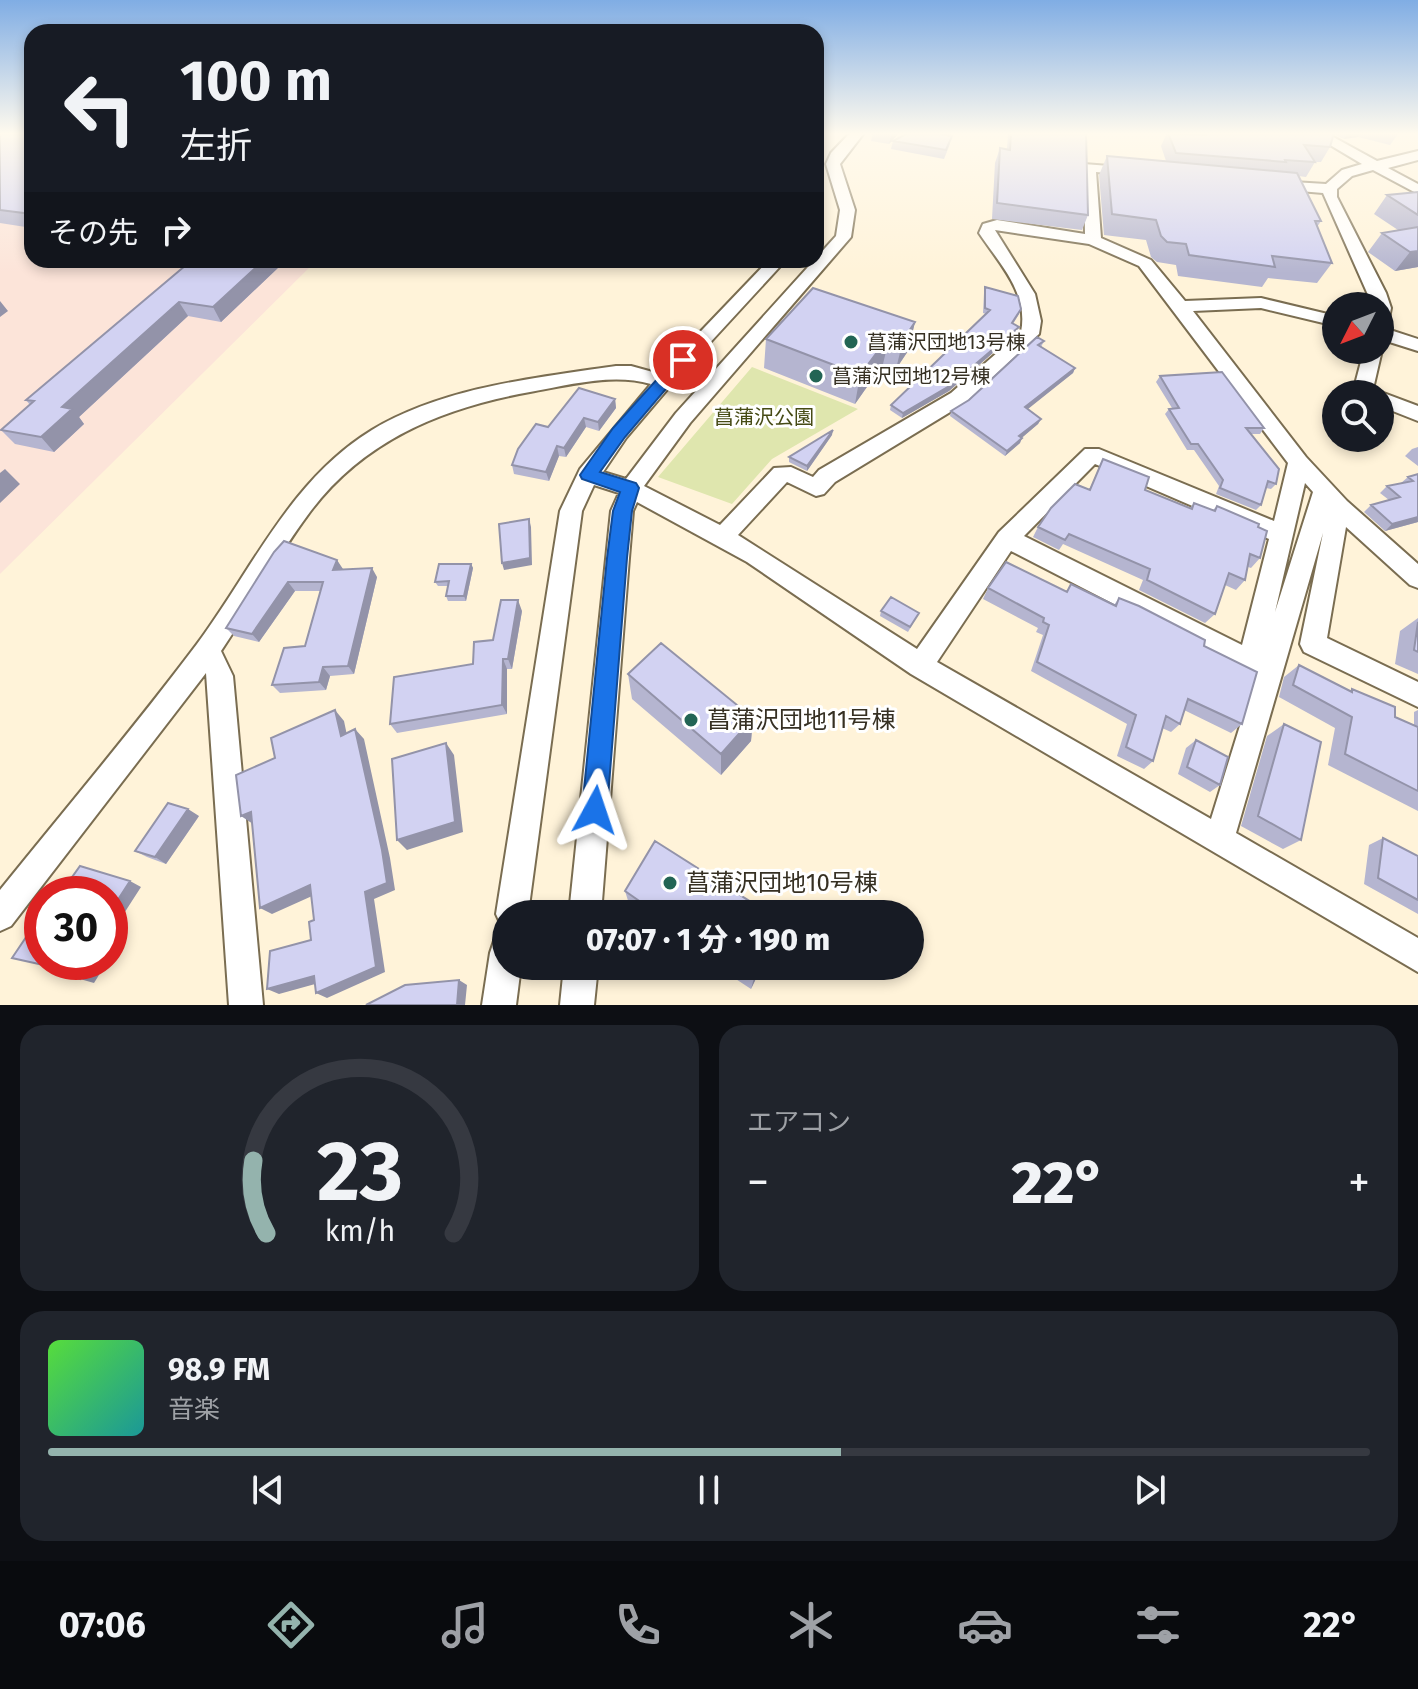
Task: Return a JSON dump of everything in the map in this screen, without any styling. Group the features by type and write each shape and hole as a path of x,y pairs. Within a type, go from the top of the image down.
{"street":[{"path":"824,258 843,237 849,218 838,180"},
{"path":"1090,180 1093,240"},
{"path":"1338,180 1330,189 1330,197 1378,292"},
{"path":"1400,180 1418,190"},
{"path":"1262,183 1330,189"},
{"path":"723,537 782,474 791,475 816,488 827,476 958,398 1030,334 1034,321 1031,302 987,233 988,227 997,225 1093,240 1145,263 1299,462 1332,499 1418,578"},
{"path":"514,900 571,511 579,489 664,381 770,268"},
{"path":"586,900 617,558 622,511 630,488 683,418 816,268"},
{"path":"1180,306 1261,303 1322,318"},
{"path":"1394,336 1418,345"},
{"path":"0,915 208,649 296,510 325,478 379,435 442,407 599,375 631,372 664,381"},
{"path":"1394,404 1418,414"},
{"path":"920,666 1007,538 1092,454 1281,534"},
{"path":"1007,538 1251,662 1299,462"},
{"path":"588,475 630,488 723,537 789,576 920,666 1418,956"},
{"path":"1332,499 1313,644 1418,695"},
{"path":"1219,840 1332,499"},
{"path":"208,649 220,676 246,1005"},
{"path":"499,1005 502,980"},
{"path":"577,1005 580,980"}],"shaded area":[{"path":"0,180 24,180 24,268 309,268 0,574"}],"green space":[{"name":"菖蒲沢公園","path":"752,367 858,409 772,459 732,504 658,477"}],"building":[{"path":"0,180 24,180 24,213 0,210"},
{"path":"998,180 1087,180 1088,215 997,203"},
{"path":"1109,180 1300,180 1321,221 1315,221 1332,263 1272,256 1275,267 1189,255 1186,244 1167,242 1161,236 1156,220 1112,214"},
{"path":"1418,192 1418,215 1387,195"},
{"path":"1418,227 1418,251 1410,252 1382,233"},
{"path":"183,268 255,268 213,307 179,302 62,407 72,409 41,437 1,430 34,401 26,400"},
{"path":"985,287 1018,296 1021,309 1012,323 1019,327 951,385 903,413 891,405 990,310 985,308"},
{"path":"813,288 915,322 903,340 890,335 860,375 766,339"},
{"path":"1037,337 1044,341 1038,345 1075,368 1025,407 1041,419 1019,436 1022,438 1007,451 951,411 969,400"},
{"path":"1222,372 1264,428 1246,428 1279,469 1276,484 1268,481 1261,505 1220,488 1223,480 1198,444 1191,444 1169,409 1179,408 1160,376"},
{"path":"579,388 615,399 598,422 584,418 564,448 557,446 546,472 512,465 518,449 536,424 548,427"},
{"path":"833,430 807,466 789,457"},
{"path":"1103,459 1149,477 1145,490 1192,509 1194,503 1215,511 1217,506 1259,524 1258,527 1267,531 1260,558 1250,554 1245,580 1229,573 1215,614 1147,580 1150,569 1069,534 1065,540 1038,527 1051,508 1075,484 1090,490"},
{"path":"1418,474 1418,517 1392,524 1371,505 1400,497 1387,486 1413,481 1408,477"},
{"path":"529,519 530,558 502,563 499,524"},
{"path":"284,541 337,560 333,570 372,568 348,666 323,667 319,682 272,685 284,648 305,646 323,582 288,582 252,634 226,628"},
{"path":"1006,562 1067,592 1071,584 1116,606 1119,598 1139,606 1205,640 1204,646 1257,672 1242,724 1188,699 1180,724 1166,716 1153,761 1126,747 1136,715 1037,662 1049,625 1043,622 1044,618 988,588"},
{"path":"439,564 471,564 464,596 446,596 449,581 435,582"},
{"path":"891,597 919,613 910,627 881,611"},
{"path":"501,600 518,600 508,659 503,659 502,705 390,724 394,677 473,664 474,642 493,640"},
{"path":"1418,622 1418,652 1414,650"},
{"path":"661,643 753,718 721,754 628,674"},
{"path":"1299,665 1352,692 1352,689 1395,707 1395,717 1418,727 1418,791 1345,754 1352,717 1293,685"},
{"path":"335,710 341,736 355,729 382,850 387,883 365,892 376,967 316,993 314,976 267,989 270,951 311,940 309,922 314,920 310,885 260,908 251,812 241,816 236,775 275,758 271,738"},
{"path":"1284,724 1321,742 1301,840 1258,816"},
{"path":"1196,740 1228,757 1220,785 1187,767"},
{"path":"446,743 455,822 397,840 392,759"},
{"path":"168,803 188,809 155,857 135,851"},
{"path":"1383,838 1418,856 1418,900 1378,878"},
{"path":"655,841 748,900 638,900 625,891"},
{"path":"80,866 113,876 73,876"},
{"path":"24,940 24,961 12,958"},
{"path":"459,980 457,1005 366,1005 405,985"}],"place":[{"name":"菖蒲沢団地13号棟","path":"851,342"},
{"name":"菖蒲沢団地12号棟","path":"816,376"},
{"name":"菖蒲沢団地11号棟","path":"691,720"},
{"name":"菖蒲沢団地10号棟","path":"670,883"}],"route":[{"path":"595,810 622,511 630,488 588,475 619,433 683,360"}]}
